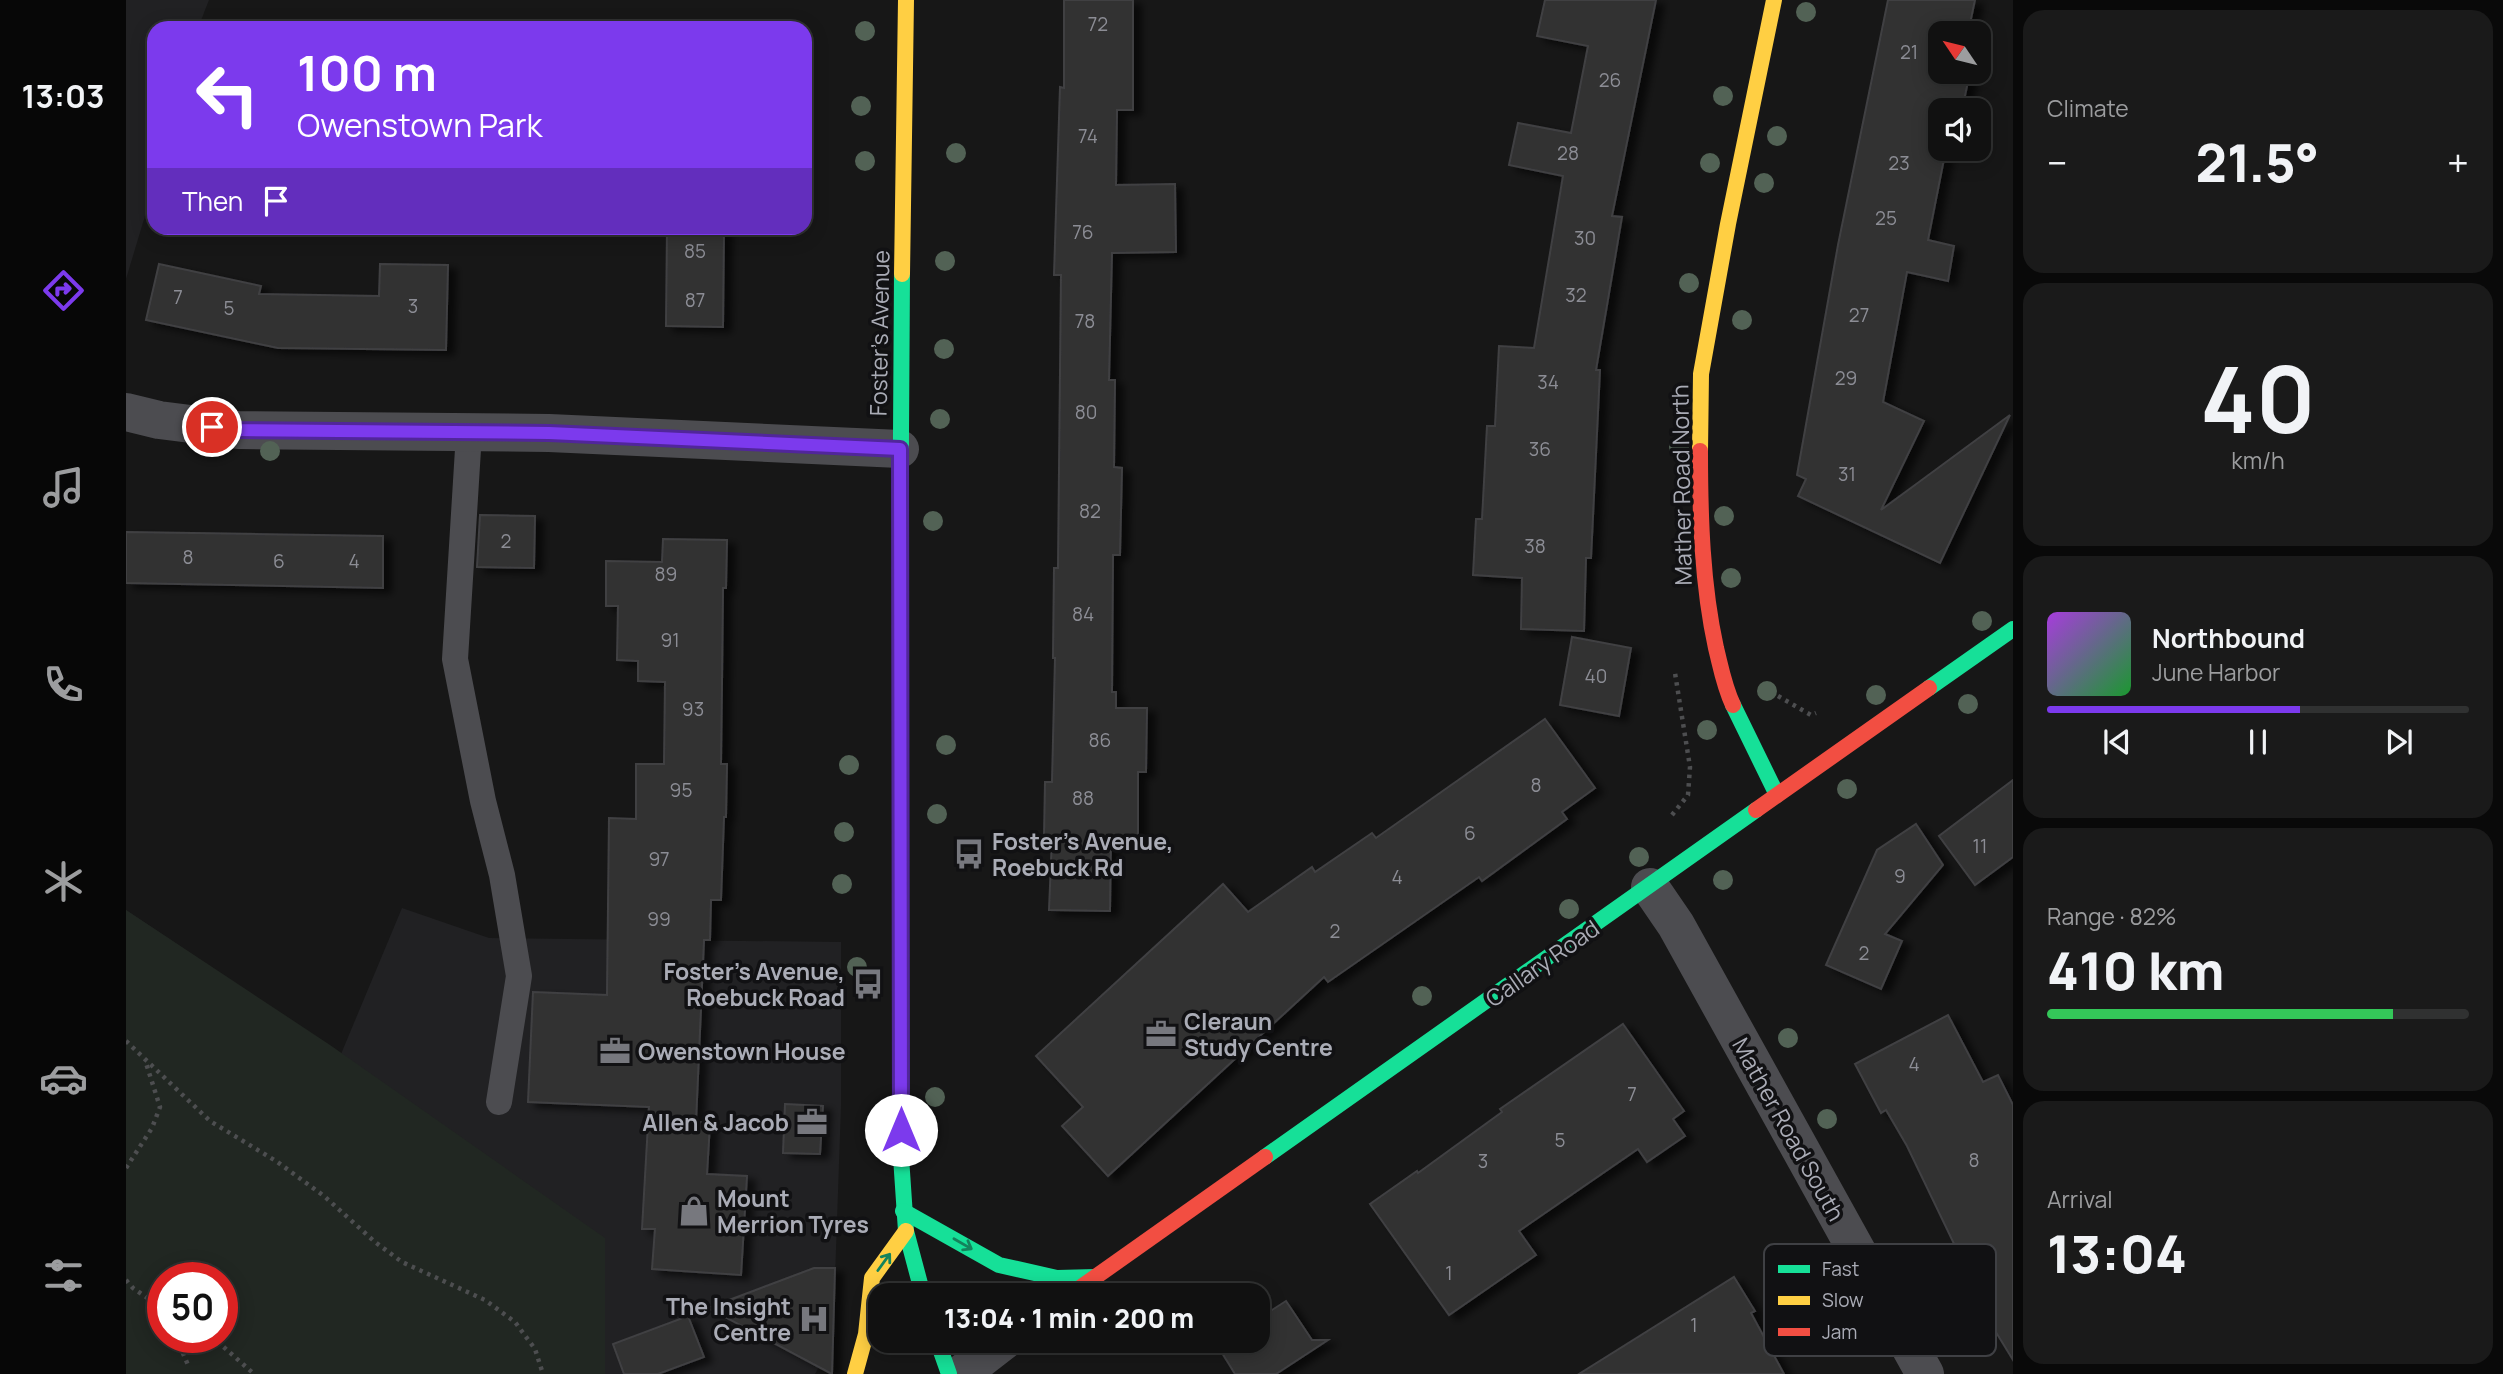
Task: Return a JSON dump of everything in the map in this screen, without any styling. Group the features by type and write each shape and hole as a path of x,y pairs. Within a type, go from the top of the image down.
{"street":[{"name":"Foster's Avenue","path":"906,0 900,449 901,1157 903,1211 920,1283"},
{"name":"Mather Road North","path":"1774,0 1728,225 1702,370 1700,476 1706,599 1725,688 1777,794"},
{"path":"126,412 159,420 238,430 549,433 900,449"},
{"name":"Callary Road","path":"1087,1283 2013,629"},
{"name":"Mather Road South","path":"1650,887 1683,937 1853,1244"},
{"path":"903,1211 999,1265 1057,1279 1096,1277"},
{"path":"855,1374 866,1334 872,1278 906,1231"},
{"path":"942,1353 949,1374"},
{"path":"961,1374 988,1353"},
{"name":"Mather Road South","path":"1915,1356 1925,1374"}],"lane":[{"path":"469,433 455,659 502,875 519,976 499,1102"}],"path":[{"path":"1666,822 1688,795 1690,767 1673,662"},
{"path":"1773,687 1779,697 1811,715 1822,711"},
{"path":"126,1041 210,1121 276,1161 324,1196 375,1242 402,1262 485,1300 515,1322 535,1349 543,1374"},
{"path":"126,1168 152,1128 160,1107 144,1059"},
{"path":"126,1280 147,1298"},
{"path":"183,1353 188,1365"},
{"path":"228,1353 254,1374"}],"shaded area":[{"path":"126,0 209,0 201,21 147,21 147,209 126,279"},
{"path":"402,908 489,938 841,942 841,1106 832,1365 819,1367 815,1374 126,1374 126,910 341,1054"},
{"path":"126,910 330,1045 605,1238 605,1374 126,1374"}],"building":[{"path":"1064,0 1133,0 1133,110 1117,110 1116,185 1175,184 1176,252 1112,253 1109,380 1115,380 1114,467 1122,468 1120,555 1113,555 1112,692 1116,692 1116,708 1147,708 1146,772 1138,772 1138,839 1111,838 1110,911 1049,910 1052,838 1044,838 1045,782 1052,782 1054,568 1058,568 1061,275 1054,275 1060,87 1064,88"},
{"path":"1545,0 1656,0 1612,216 1622,217 1596,370 1600,370 1591,558 1586,558 1584,631 1521,629 1522,578 1473,575 1476,519 1482,519 1487,426 1495,426 1499,346 1534,348 1563,176 1509,165 1518,123 1571,133 1588,46 1537,36"},
{"path":"1888,0 1975,0 1971,21 1928,21 1928,84 1967,84 1965,98 1928,98 1928,161 1944,161 1928,240 1954,246 1948,281 1907,272 1883,402 1924,421 1881,510 2010,415 1940,563 1798,496 1806,479 1797,475 1838,245"},
{"path":"667,235 724,235 723,327 666,326"},
{"path":"159,264 261,286 259,294 379,296 380,264 448,265 446,350 278,348 146,320"},
{"path":"480,515 535,516 534,568 477,567"},
{"path":"126,532 383,536 383,588 126,583"},
{"path":"663,539 727,540 726,588 723,588 721,764 727,764 726,817 721,900 711,900 710,940 704,940 696,1122 710,1123 707,1174 747,1176 741,1275 652,1269 655,1229 642,1229 649,1107 528,1102 533,992 607,995 609,818 636,819 636,764 664,764 665,682 638,681 638,661 617,660 618,606 606,606 606,561 662,562"},
{"path":"1572,637 1631,648 1619,716 1560,705"},
{"path":"1545,719 1595,788 1562,812 1567,819 1482,881 1479,877 1328,982 1324,977 1108,1176 1062,1126 1083,1107 1036,1056 1223,884 1248,912 1312,867 1315,872 1372,833 1376,838"},
{"path":"2013,780 2013,857 1975,885 1939,836"},
{"path":"1916,824 1943,865 1885,934 1902,941 1881,989 1826,965 1877,850"},
{"path":"1948,1015 1983,1082 1998,1075 2013,1105 2013,1360 1996,1332 1996,1244 1954,1244 1907,1146 1886,1110 1881,1113 1855,1064"},
{"path":"1623,1024 1684,1111 1673,1119 1685,1136 1647,1162 1638,1149 1519,1231 1536,1255 1449,1315 1370,1204 1417,1171 1418,1173 1502,1112 1500,1109"},
{"name":"Allen & Jacob","path":"785,1104 823,1106 820,1154 783,1153"},
{"path":"814,1268 835,1268 832,1374 708,1308"},
{"path":"1734,1277 1755,1311 1751,1313 1764,1337 1764,1356 1774,1356 1784,1374 1579,1374"},
{"path":"1286,1301 1312,1340 1328,1340 1276,1374 1235,1374 1222,1353 1270,1353 1270,1311"},
{"path":"688,1316 704,1357 658,1374 624,1374 613,1344"}],"traffic: fast":[{"path":"900,595 902,274"},
{"path":"1929,688 2013,629"},
{"path":"1733,705 1777,795"},
{"path":"1265,1157 1756,810"},
{"path":"901,866 901,1157 906,1231 920,1283"},
{"path":"903,1211 999,1265 1057,1278 1096,1277"},
{"path":"942,1353 949,1374"}],"traffic: slow":[{"path":"902,274 906,0"},
{"path":"1700,451 1701,374 1728,224 1774,0"},
{"path":"900,595 901,866"},
{"path":"855,1374 866,1334 872,1278 906,1231"}],"traffic: jam":[{"path":"1700,451 1701,525 1711,624 1721,670 1733,705"},
{"path":"1756,810 1929,688"},
{"path":"1087,1283 1265,1157"}],"place":[{"name":"Foster's Avenue, Roebuck Rd","path":"969,854"},
{"name":"Foster's Avenue, Roebuck Road","path":"868,984"},
{"name":"Cleraun Study Centre","path":"1161,1034"},
{"name":"Owenstown House","path":"615,1051"},
{"name":"Allen & Jacob","path":"812,1122"},
{"name":"Mount Merrion Tyres","path":"694,1211"},
{"name":"The Insight Centre","path":"814,1319"}],"route":[{"path":"212,427 238,430 549,433 900,449 901,1130"}]}
